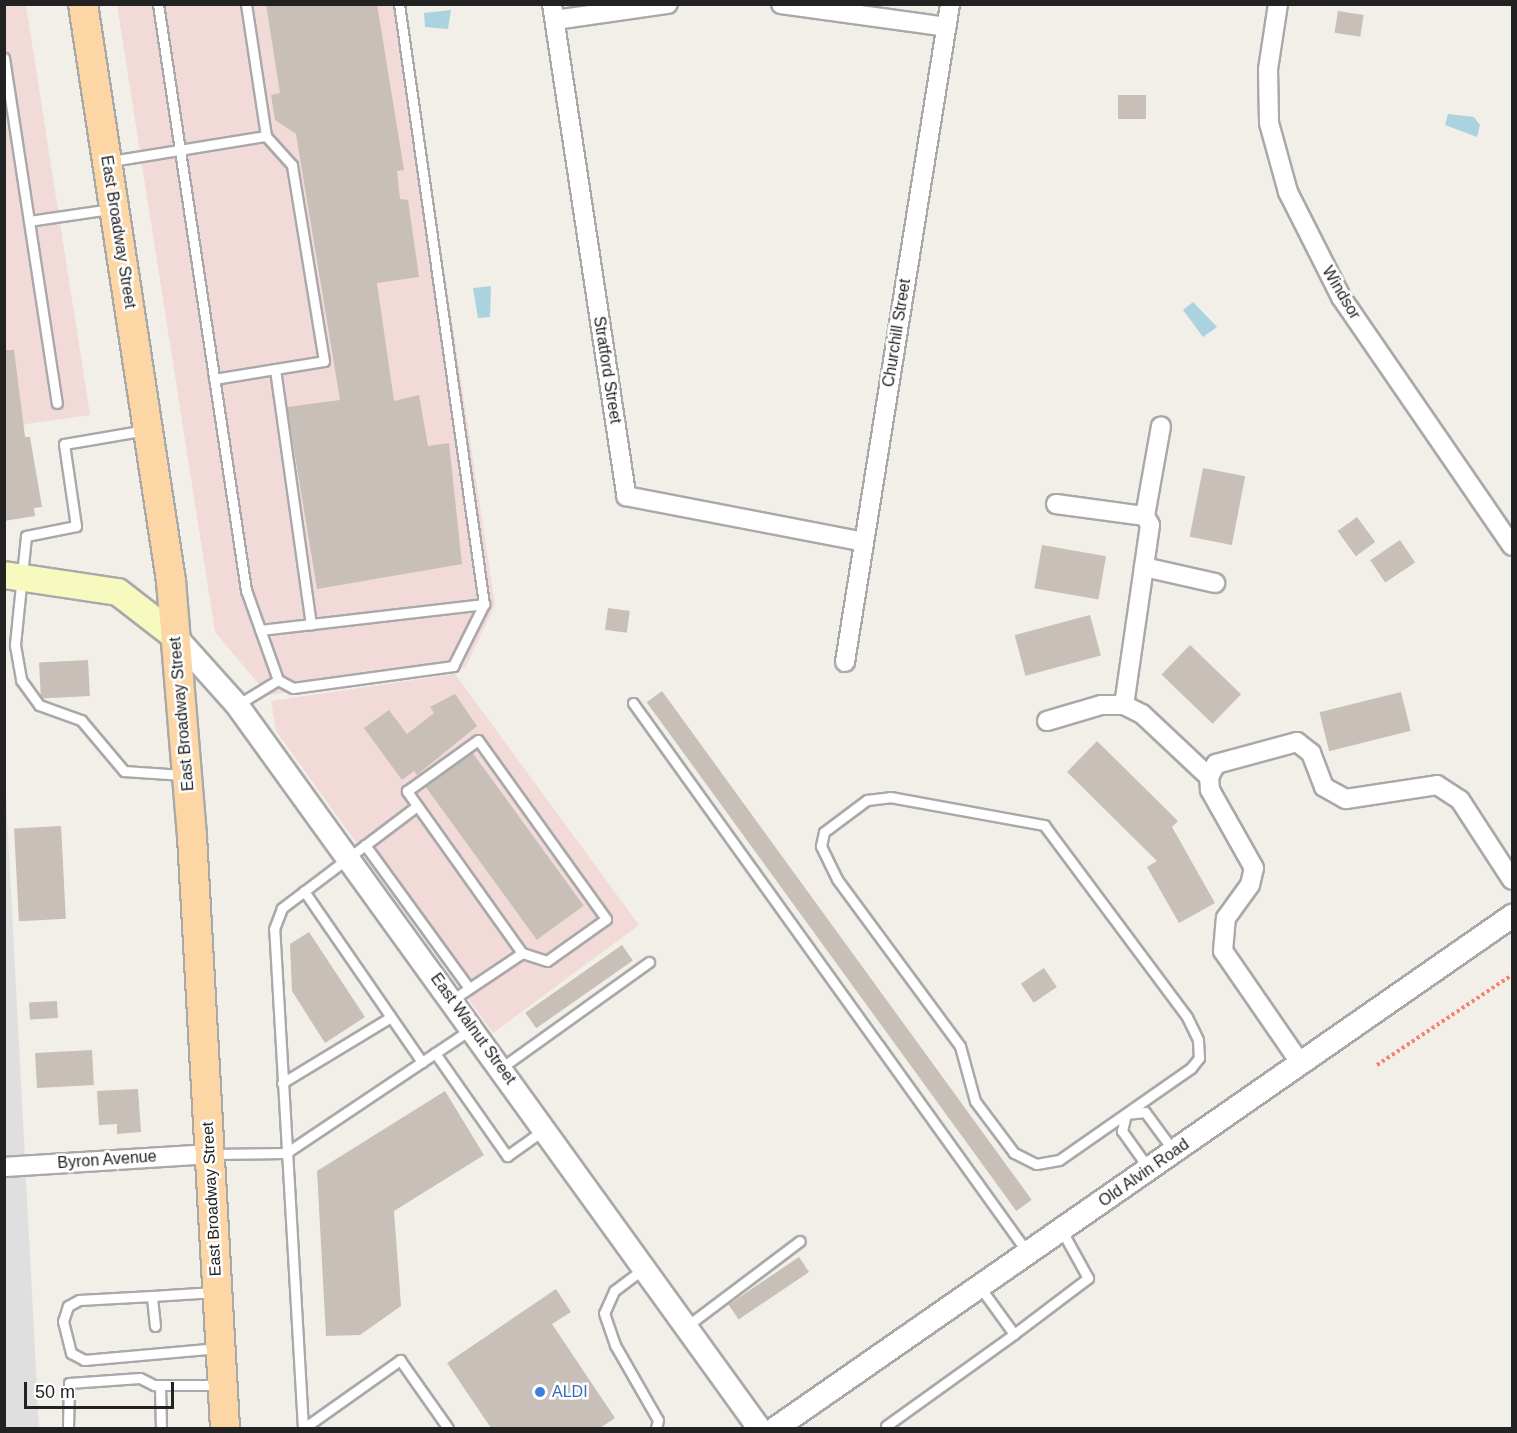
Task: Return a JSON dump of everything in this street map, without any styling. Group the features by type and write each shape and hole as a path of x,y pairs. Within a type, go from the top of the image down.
{"main road":[{"name":"East Broadway Street","path":"83,4 148,429 176,637 187,776 225,1428"},
{"path":"11,576 118,592 176,637"}],"street":[{"path":"554,12 668,4"},
{"path":"781,4 946,27"},
{"name":"Churchill Street","path":"845,662 950,4"},
{"name":"Windsor","path":"1278,4 1268,69 1269,123 1288,192 1341,297 1512,546"},
{"name":"Stratford Street","path":"554,12 627,496 864,542"},
{"path":"1124,705 1150,525 1145,516 1161,426"},
{"path":"1056,504 1145,516"},
{"path":"1144,567 1215,583"},
{"name":"East Walnut Street","path":"176,637 237,705 357,852 460,994 472,1028 546,1128 759,1428"},
{"path":"1047,722 1101,705 1124,705 1142,714 1209,777 1210,790 1254,868 1250,885 1226,918 1223,951 1301,1064"},
{"path":"1209,777 1227,758 1297,742 1311,753 1324,787 1346,799 1437,785 1460,800 1512,880"},
{"name":"Old Alvin Road","path":"776,1428 1512,916"},
{"name":"Byron Avenue","path":"4,1167 210,1154"}],"lane":[{"path":"158,4 246,590 278,680 293,688 453,666 484,604 399,4"},
{"path":"214,379 324,361 292,165 266,136 246,4"},
{"path":"4,58 57,404"},
{"path":"107,161 266,136"},
{"path":"29,221 114,208"},
{"path":"275,369 311,624"},
{"path":"148,429 64,444 76,526 26,536 11,576 15,645 21,680 30,698 81,720 124,771 187,776"},
{"path":"260,630 484,604"},
{"path":"237,705 278,680"},
{"path":"633,703 1028,1254"},
{"path":"478,740 606,919 547,961 522,953 407,791 478,740"},
{"path":"1149,1170 1122,1131 1126,1114 1191,1068 1199,1058 1198,1040 1044,825 890,797 867,800 824,832 821,846 837,879 960,1046 975,1101 1014,1154 1036,1164 1059,1160 1126,1114 1145,1112 1175,1152"},
{"path":"303,1428 274,929 282,908 417,806"},
{"path":"304,891 422,1062"},
{"path":"460,994 522,953"},
{"path":"501,1068 649,962"},
{"path":"282,1083 391,1017"},
{"path":"210,1154 286,1153 472,1028"},
{"path":"435,1053 507,1156 546,1128"},
{"path":"886,1426 1088,1278 1061,1231"},
{"path":"687,1326 800,1241"},
{"path":"645,1268 614,1291 604,1313 615,1345 658,1420 656,1428"},
{"path":"981,1287 1014,1334"},
{"path":"218,1292 79,1300 68,1306 63,1321 71,1353 84,1360 221,1348"},
{"path":"152,1296 155,1326"},
{"path":"303,1428 400,1360 448,1428"},
{"path":"68,1428 69,1383 140,1378 159,1385 223,1385"},
{"path":"159,1385 161,1428"}],"path":[{"path":"1377,1065 1512,975"}],"shaded area":[{"path":"4,5 26,5 90,415 5,427"},
{"path":"117,5 404,5 495,605 465,668 268,695 215,632"},
{"path":"455,674 639,925 493,1033 276,731 271,701"},
{"path":"5,777 39,1428 5,1428"}],"water":[{"path":"451,10 448,29 425,27 424,13"},
{"path":"1448,114 1474,117 1480,125 1477,137 1445,125"},
{"path":"491,286 490,317 478,318 473,288"},
{"path":"1193,302 1217,327 1203,337 1183,310"}],"building":[{"path":"266,4 377,4 404,170 397,171 400,199 408,200 419,277 377,283 394,401 419,395 428,446 449,443 462,564 317,589 287,407 340,400 296,134 275,120 271,95 280,93"},
{"path":"1338,11 1364,15 1360,37 1335,33"},
{"path":"1118,95 1146,95 1146,119 1118,119"},
{"path":"4,350 14,350 25,437 30,437 42,507 34,508 35,516 4,521"},
{"path":"1203,468 1245,476 1232,545 1190,537"},
{"path":"1357,517 1375,542 1356,556 1338,531"},
{"path":"1400,540 1415,562 1385,583 1370,560"},
{"path":"1042,545 1106,556 1098,600 1034,588"},
{"path":"608,608 630,611 627,633 605,630"},
{"path":"1090,615 1101,656 1026,676 1015,635"},
{"path":"1190,645 1241,694 1213,724 1162,674"},
{"path":"88,660 90,696 41,699 39,663"},
{"path":"662,691 1032,1200 1016,1211 647,702"},
{"path":"1401,692 1411,731 1329,751 1319,712"},
{"path":"455,694 477,726 417,775 414,771 402,780 364,728 389,710 407,734 434,713 430,707"},
{"path":"1097,741 1178,821 1172,827 1215,903 1179,923 1147,867 1157,861 1067,772"},
{"path":"472,752 584,906 537,940 425,786"},
{"path":"61,826 66,919 19,921 14,828"},
{"path":"309,932 365,1017 325,1043 292,991 290,944"},
{"path":"622,945 633,961 536,1028 525,1013"},
{"path":"1044,968 1057,987 1034,1003 1021,984"},
{"path":"57,1001 58,1018 30,1019 29,1002"},
{"path":"92,1050 94,1085 37,1088 35,1053"},
{"path":"138,1089 141,1132 117,1134 117,1124 99,1125 97,1091"},
{"path":"445,1091 484,1155 394,1211 401,1306 360,1335 326,1336 317,1171"},
{"path":"799,1257 809,1272 739,1319 729,1305"},
{"path":"556,1289 571,1312 552,1324 615,1418 600,1428 491,1428 447,1363"}],"place":[{"name":"ALDI","path":"540,1392"}]}
